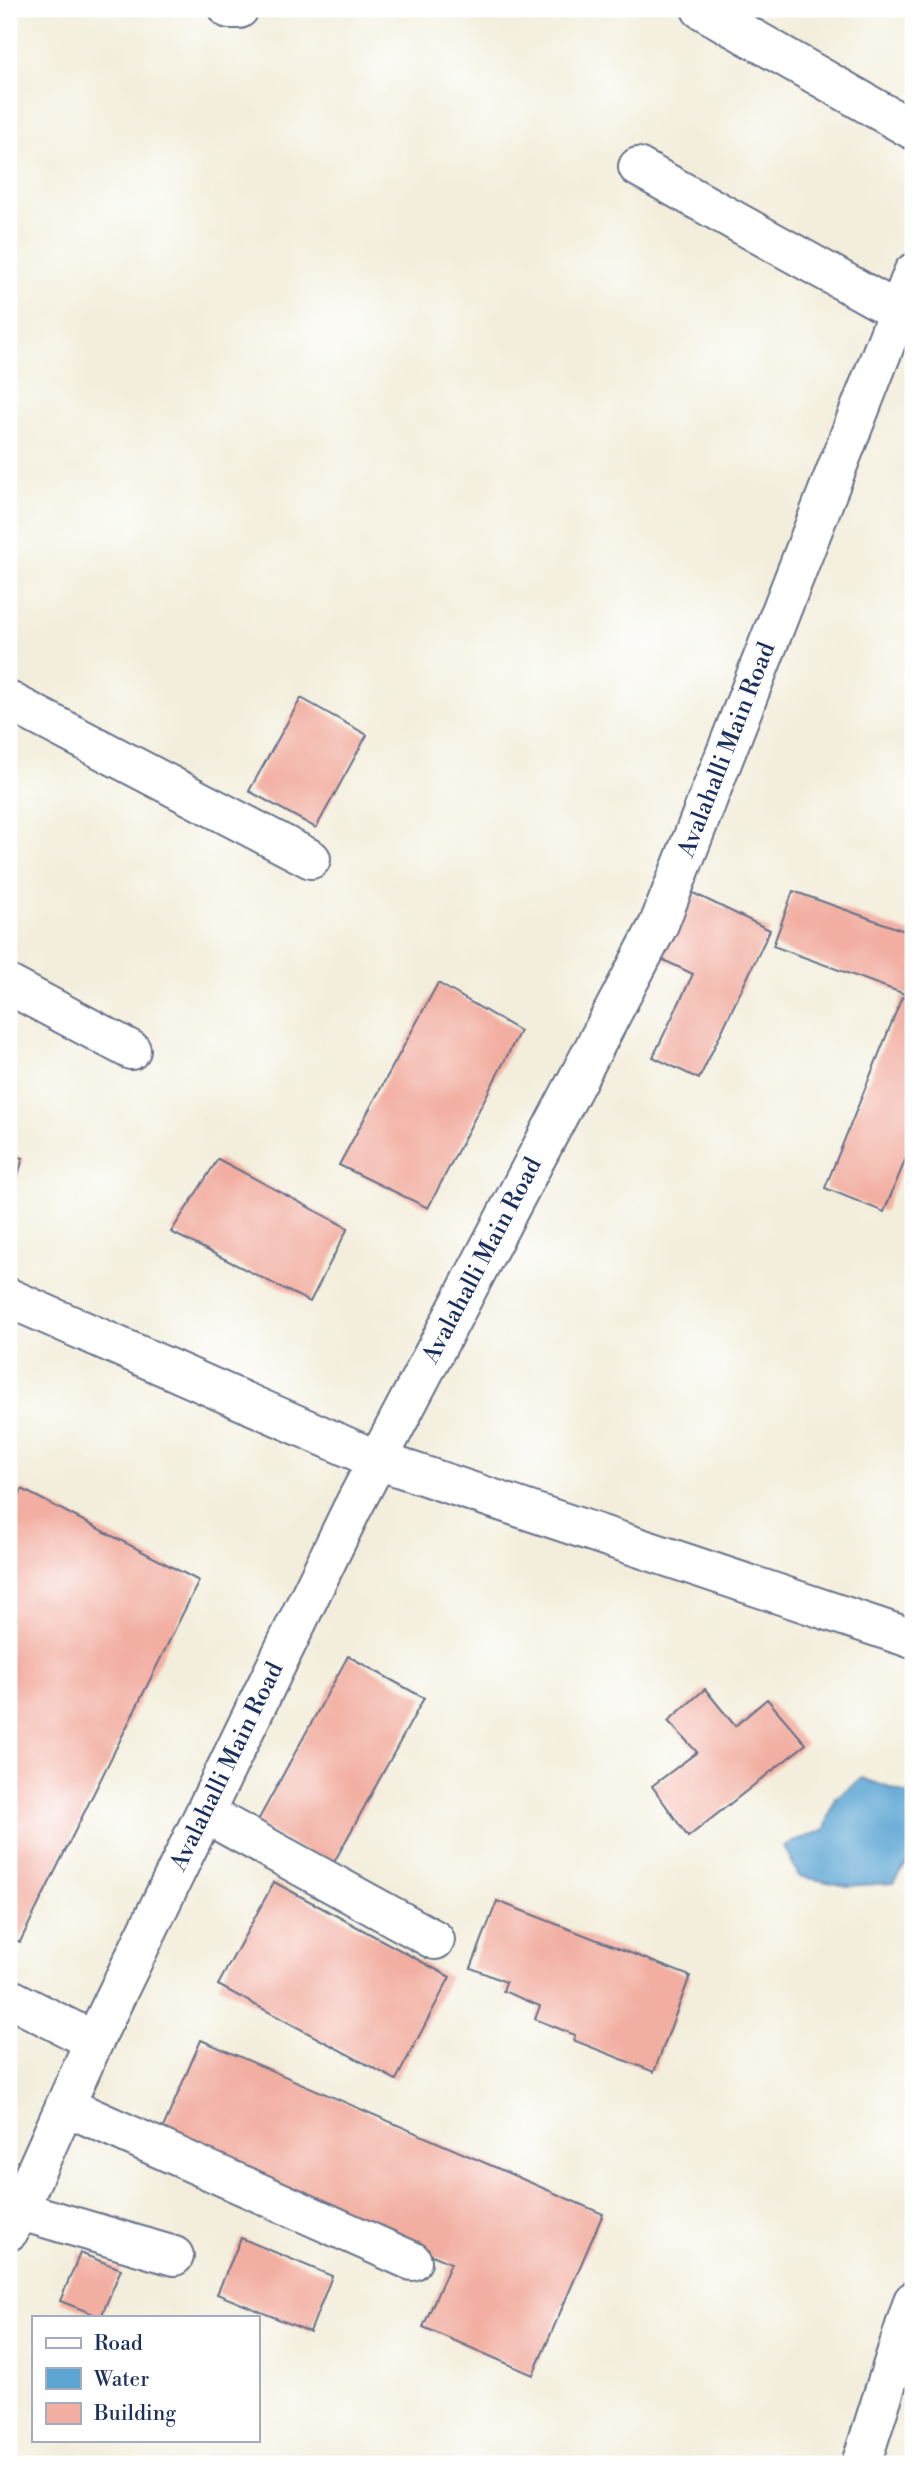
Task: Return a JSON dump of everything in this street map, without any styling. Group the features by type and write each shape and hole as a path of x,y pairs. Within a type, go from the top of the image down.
{"main road":[{"path":"229,9 239,9"},
{"path":"701,9 913,130"},
{"path":"638,167 897,311"},
{"name":"Avalahalli Main Road","path":"13,2221 94,2041 377,1460 659,924 913,273"},
{"path":"9,701 311,859"},
{"path":"9,985 131,1051"},
{"path":"9,1298 377,1460 913,1639"},
{"path":"206,1814 435,1940"},
{"path":"9,1998 94,2041"},
{"path":"65,2106 412,2261"},
{"path":"13,2221 174,2256"},
{"path":"861,2464 913,2301"}],"water":[{"path":"862,1778 910,1795 913,1799 913,1854 893,1883 846,1886 799,1876 784,1846 825,1829 835,1798"}],"building":[{"path":"301,698 367,735 316,828 249,791"},
{"path":"687,890 770,930 699,1079 653,1057 693,974 655,956"},
{"path":"793,891 913,934 913,997 773,946"},
{"path":"438,983 520,1031 428,1208 339,1165"},
{"path":"902,997 913,1001 913,1141 884,1212 825,1188"},
{"path":"9,1154 23,1158 9,1205"},
{"path":"218,1159 348,1228 310,1302 171,1232"},
{"path":"22,1489 199,1581 20,1942 9,1937 9,1517"},
{"path":"348,1656 424,1698 332,1866 256,1824"},
{"path":"705,1689 735,1726 767,1699 806,1744 688,1837 652,1786 697,1752 668,1721"},
{"path":"274,1882 450,1977 396,2080 218,1985"},
{"path":"497,1901 690,1976 654,2072 573,2040 575,2035 535,2019 540,2006 503,1991 506,1982 471,1968"},
{"path":"201,2040 603,2214 533,2375 423,2327 451,2263 159,2137"},
{"path":"241,2238 332,2276 310,2332 217,2294"},
{"path":"80,2253 121,2269 101,2316 60,2301"}]}
